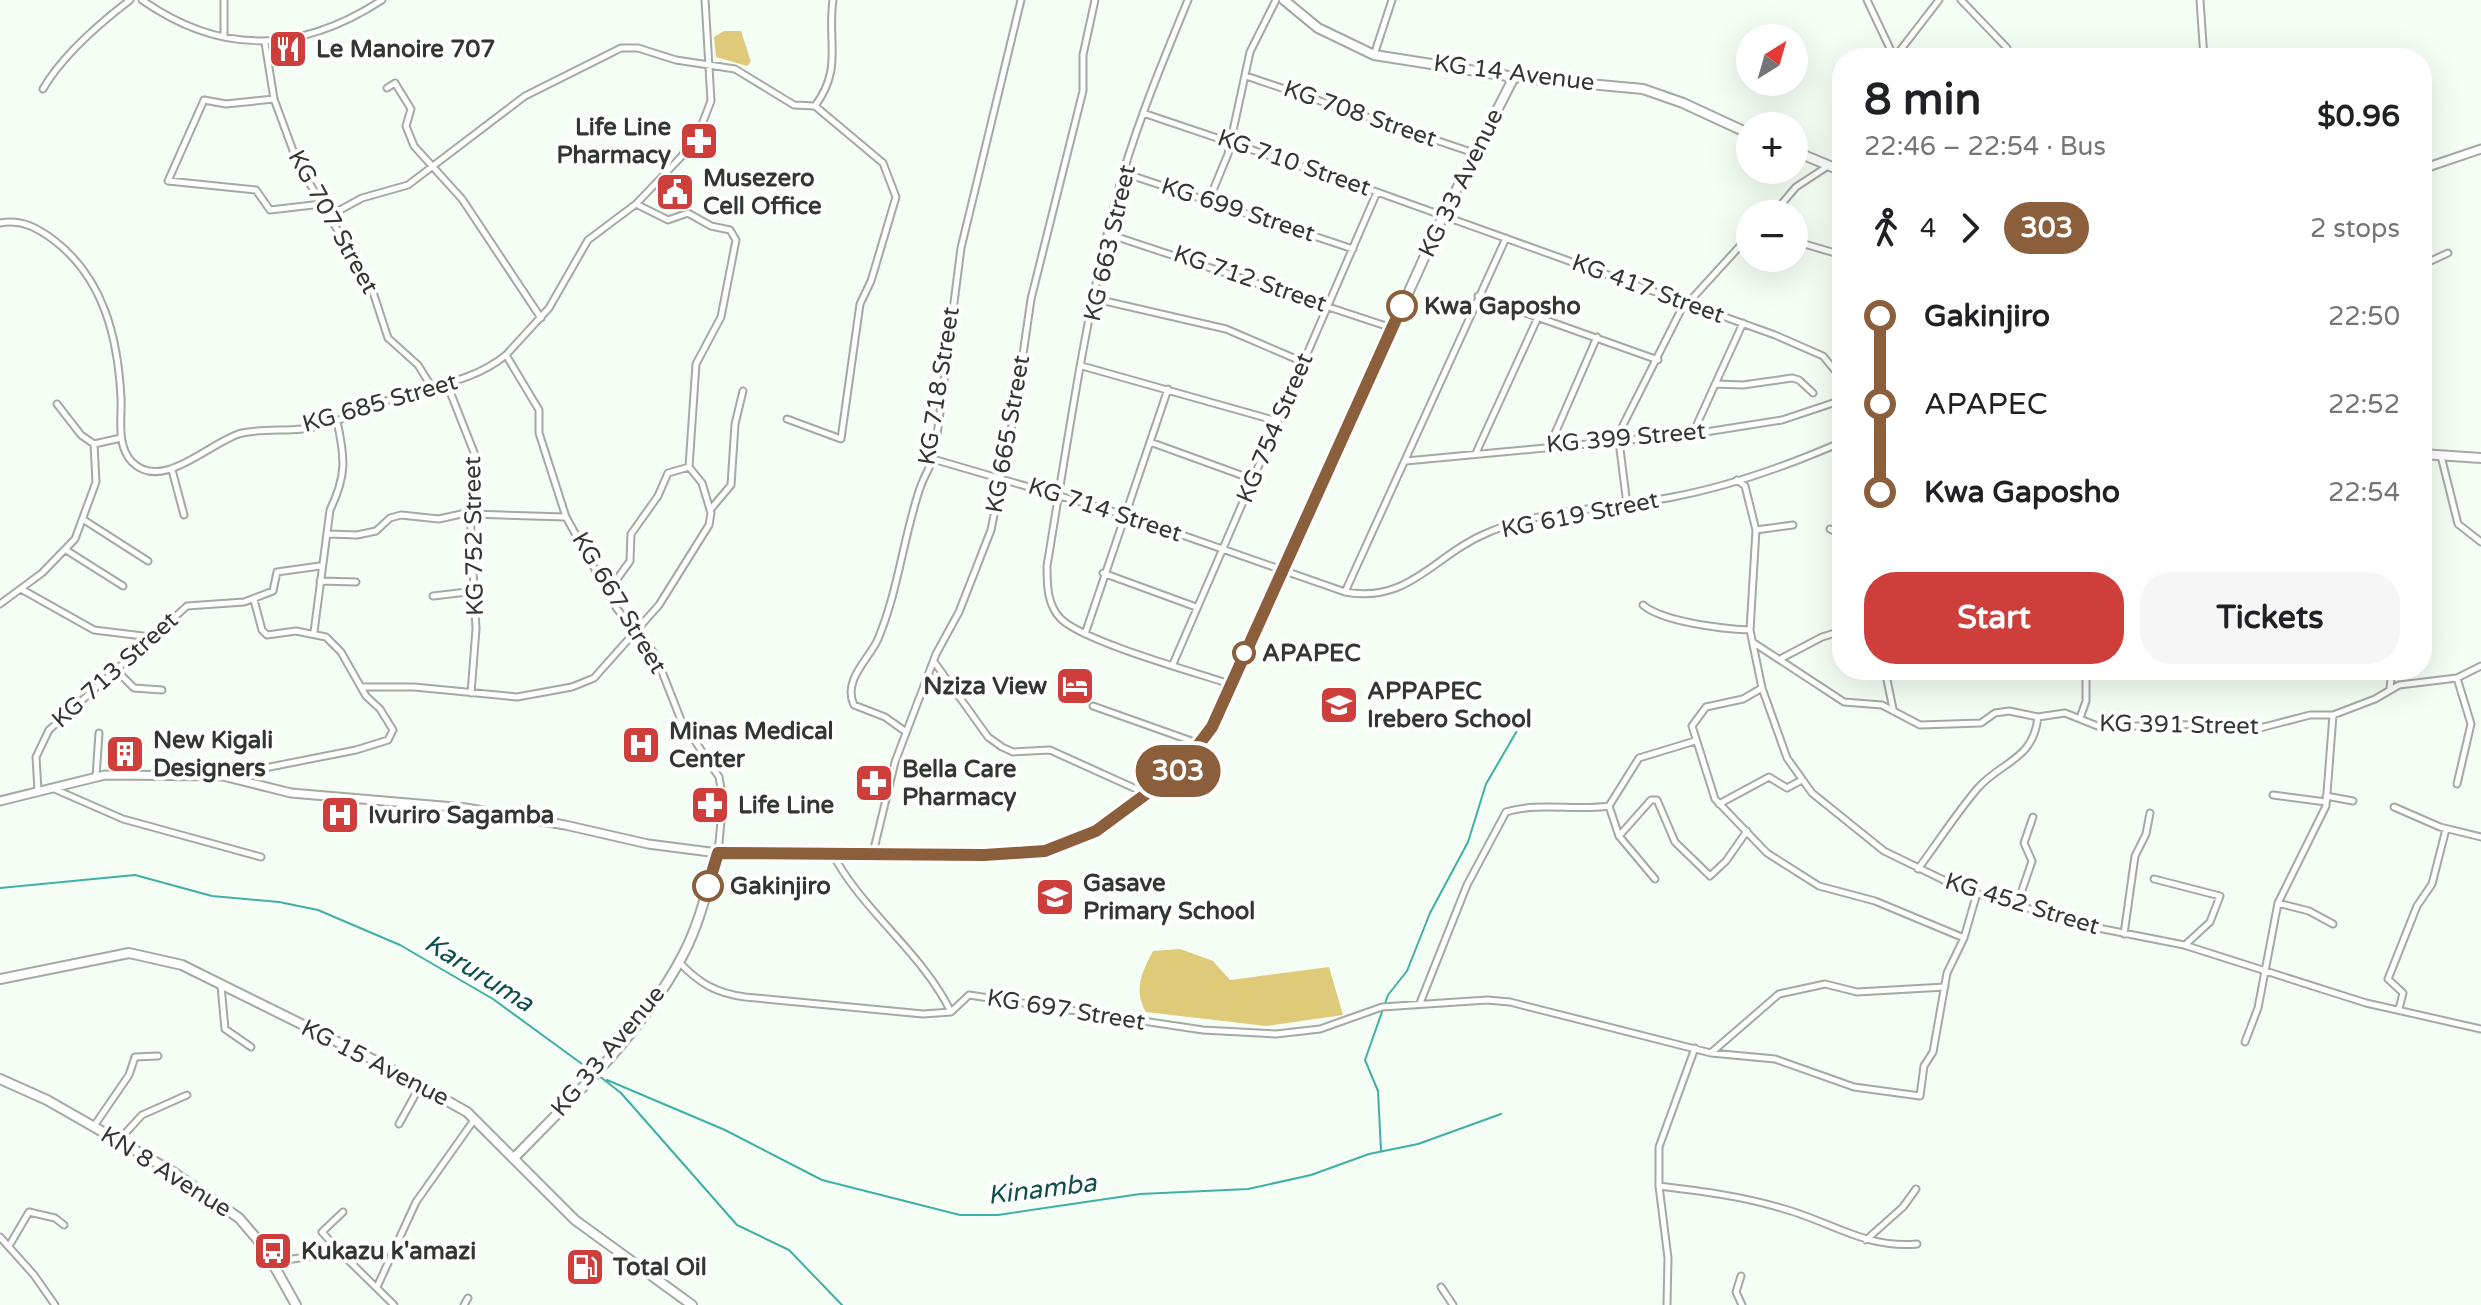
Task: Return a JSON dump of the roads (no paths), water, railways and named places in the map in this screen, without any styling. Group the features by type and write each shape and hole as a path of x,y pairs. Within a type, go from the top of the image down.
{"main road":[{"name":"KG 14 Avenue","path":"1284,0 1318,28 1374,55 1514,77 1643,89 1736,128"},
{"name":"KG 33 Avenue","path":"514,1158 618,1047 679,961 695,928 718,853 1045,851 1096,831 1180,769 1201,745 1443,216 1514,77"},
{"path":"1808,157 1832,167"},
{"path":"2432,455 2481,458"},
{"name":"KG 15 Avenue","path":"0,979 129,953 156,956 221,985 420,1085 475,1119 575,1220 692,1305"},
{"name":"KN 8 Avenue","path":"0,1079 94,1126 239,1218 254,1234 296,1305"}],"street":[{"path":"43,89 57,68 107,16 130,0"},
{"path":"142,0 167,17 224,37 265,43 323,30 382,0"},
{"path":"224,0 224,37"},
{"path":"506,355 541,318 588,240 636,204 681,157 699,132 711,101 705,0"},
{"path":"815,106 828,88 834,66 829,29 833,0"},
{"name":"KG 718 Street","path":"906,732 885,717 854,705 851,699 858,668 875,646 890,613 918,493 931,463 926,457 936,443 961,248 1021,0"},
{"name":"KG 665 Street","path":"873,853 886,791 906,732 991,530 1018,397 1031,299 1083,91 1083,55 1095,0"},
{"name":"KG 663 Street","path":"1085,634 1062,619 1047,589 1059,494 1108,234 1143,113 1188,0"},
{"path":"1209,200 1231,141 1257,33 1276,0"},
{"path":"1374,55 1392,0"},
{"path":"1867,0 1890,48"},
{"path":"1903,48 1939,0"},
{"path":"1961,0 2007,48"},
{"path":"2200,0 2203,48"},
{"name":"KG 707 Street","path":"265,43 274,99 298,164 371,286 388,338 418,365 431,386"},
{"path":"329,216 362,198 408,185 525,96 606,53 638,48 676,60 735,69 794,105 815,106 883,163 896,197 874,271 860,304 842,438 834,440 787,419"},
{"name":"KG 708 Street","path":"1246,76 1474,153"},
{"path":"387,88 394,81 411,109 406,126 408,136 462,199 541,318"},
{"path":"274,99 226,104 203,101 168,176 170,182 256,190 270,210 322,204"},
{"name":"KG 710 Street","path":"1143,113 1443,216"},
{"path":"2432,166 2481,149"},
{"path":"1785,200 1796,187 1828,166"},
{"name":"KG 699 Street","path":"1124,173 1353,249"},
{"name":"KG 754 Street","path":"1173,664 1377,192"},
{"path":"361,687 528,696 586,682 601,673 636,633 702,539 709,525 710,510 700,478 689,467 696,364 721,317 736,240 730,230 711,226 688,213 668,220 636,204"},
{"name":"KG 417 Street","path":"1443,216 1810,348 1832,364"},
{"path":"0,223 28,224 42,231 75,259 91,279 101,296 119,368 121,438 128,456 136,466 172,470 184,515"},
{"name":"KG 712 Street","path":"1108,234 1392,328"},
{"path":"1345,592 1506,238"},
{"path":"1808,245 1832,252"},
{"path":"1627,505 1617,441 1686,302 1736,250"},
{"path":"2432,260 2448,253"},
{"path":"1478,296 1539,315 1658,360"},
{"path":"1096,299 1226,329 1303,362"},
{"path":"1476,453 1539,315"},
{"path":"1693,434 1743,323"},
{"path":"1550,445 1597,337"},
{"name":"KG 685 Street","path":"172,470 238,434 303,429 337,421 431,386 481,372 506,355"},
{"name":"KG 667 Street","path":"506,355 539,410 539,433 566,517 607,593 655,654 681,720 719,777 723,800 718,853"},
{"path":"1082,366 1277,421"},
{"path":"1715,384 1743,385 1792,378 1813,393"},
{"name":"KG 752 Street","path":"447,384 477,460 470,513 476,591 471,693"},
{"path":"1168,389 1103,573 1085,634 1230,684"},
{"path":"710,510 731,485 735,424 743,391"},
{"name":"KG 399 Street","path":"1406,461 1550,445 1693,434 1782,420 1832,403"},
{"path":"57,404 81,435 94,444 121,438"},
{"path":"314,632 320,566 329,534 330,510 340,494 344,465 337,421"},
{"path":"1150,442 1252,479"},
{"path":"0,604 66,550 84,520 96,482 94,444"},
{"name":"KG 619 Street","path":"1282,569 1345,592 1376,595 1393,591 1466,544 1507,525 1676,497 1737,480 1832,446"},
{"path":"2441,456 2458,524 2481,542"},
{"name":"KG 714 Street","path":"926,457 1059,494 1282,569"},
{"path":"607,593 630,561 631,534 658,496 668,473 689,467"},
{"name":"KG 452 Street","path":"1737,480 1745,486 1756,530 1750,630 1762,688 1800,781 1884,851 1918,869 1977,893 2017,905 2124,934 2184,945 2266,972 2481,1029"},
{"path":"329,534 357,535 376,531 390,518 401,515 439,519 470,513 566,517"},
{"path":"84,520 148,561"},
{"path":"1756,530 1793,525"},
{"path":"66,550 123,586"},
{"path":"0,801 96,777 223,776 356,750 388,740 393,730 391,723 361,687 336,645 314,632 267,635 254,600 273,591 277,572 320,566"},
{"path":"1103,573 1196,607"},
{"path":"320,581 356,582"},
{"path":"21,589 94,630 152,638"},
{"path":"433,596 476,591"},
{"name":"KG 713 Street","path":"38,790 36,757 43,738 187,606 254,600"},
{"path":"1643,605 1660,615 1725,629 1750,630"},
{"path":"1782,658 1832,634"},
{"name":"KG 391 Street","path":"1753,642 1782,658 1844,702 1870,702 1894,710 1920,725 1981,723 1995,713 2009,711 2038,717 2065,713 2100,727 2214,724 2260,728 2310,715 2333,715 2375,699 2390,689 2457,678 2481,666"},
{"path":"935,662 962,705 988,737 1002,747 1013,752 1050,750 1145,794"},
{"path":"117,671 134,688 162,690"},
{"path":"2457,678 2471,724 2457,784"},
{"path":"1887,680 1894,710"},
{"path":"2080,718 2086,701 2086,680"},
{"path":"2390,689 2391,680"},
{"path":"1762,688 1743,699 1700,711 1692,726 1719,804 1767,853 1812,883 1875,901 1964,938"},
{"path":"1093,706 1201,745"},
{"path":"2245,1042 2258,1008 2266,972 2269,934 2278,903 2319,823 2326,799 2333,715"},
{"path":"1918,869 1985,779 2009,767 2025,750 2038,717"},
{"path":"96,777 99,733"},
{"path":"1609,806 1639,758 1695,741"},
{"path":"223,776 291,793 466,808 565,825 648,844 718,853"},
{"path":"1719,804 1769,777 1787,788 1800,781"},
{"path":"51,788 123,819 261,857"},
{"path":"2273,795 2353,801"},
{"path":"1619,836 1651,800 1657,800 1675,842 1712,876 1747,831"},
{"path":"1609,806 1619,836 1655,879"},
{"path":"1609,806 1573,810 1520,808 1506,812 1467,885 1420,1003 1510,1002 1711,1053 1775,1059 1854,1087 1920,1096 1945,987 1977,893"},
{"path":"2394,807 2446,829 2481,837"},
{"path":"2124,934 2135,856 2146,834 2150,813"},
{"path":"2017,905 2032,861 2024,843 2033,817"},
{"path":"2399,1009 2403,993 2388,979 2417,906 2432,884 2446,829"},
{"path":"832,852 864,901 902,944 951,1012"},
{"path":"2154,879 2220,896 2210,922 2184,945"},
{"path":"2278,903 2309,911 2333,924"},
{"name":"KG 697 Street","path":"679,961 703,985 722,994 923,1014 951,1012 969,995 1134,1021 1276,1034 1320,1029 1368,1008 1420,1003"},
{"path":"1711,1053 1779,994 1825,984 1857,992 1945,987"},
{"path":"221,985 225,1029 251,1047"},
{"path":"1667,1305 1668,1258 1659,1186 1661,1137 1695,1048"},
{"path":"94,1126 129,1075 135,1057 158,1056"},
{"path":"399,1124 420,1085"},
{"path":"119,1141 142,1115 187,1095"},
{"path":"377,1287 416,1202 475,1119"},
{"path":"1659,1186 1740,1197 1797,1213 1891,1247 1917,1244"},
{"path":"1866,1240 1903,1207 1916,1189"},
{"path":"9,1246 29,1212 55,1218 64,1225"},
{"path":"343,1212 322,1232 394,1305"},
{"path":"0,1237 55,1305"},
{"path":"271,1262 340,1252"},
{"path":"1741,1276 1736,1292 1742,1305"},
{"path":"1441,1287 1453,1305"},
{"path":"464,1305 468,1298"}],"waterway":[{"path":"1381,1151 1378,1091 1365,1060 1388,995 1407,971 1430,913 1468,842 1486,784 1529,710"},
{"name":"Karuruma","path":"0,888 135,875 212,896 279,902 318,910 400,945 493,999 593,1072"},
{"name":"Karuruma","path":"598,1075 621,1093 737,1225 789,1250 842,1305"},
{"name":"Kinamba","path":"607,1080 725,1130 822,1180 960,1215 998,1215 1140,1194 1248,1189 1311,1175 1369,1154 1418,1144 1501,1114"}],"place":[{"name":"Le Manoire 707","path":"288,49"},
{"name":"Life Line Pharmacy","path":"699,141"},
{"name":"Musezero Cell Office","path":"675,192"},
{"name":"Kwa Gaposho","path":"1402,306"},
{"name":"APAPEC","path":"1244,653"},
{"name":"Nziza View","path":"1075,686"},
{"name":"APPAPEC Irebero School","path":"1339,705"},
{"name":"Minas Medical Center","path":"641,745"},
{"name":"New Kigali Designers","path":"125,754"},
{"name":"Bella Care Pharmacy","path":"874,783"},
{"name":"Life Line","path":"710,805"},
{"name":"Ivuriro Sagamba","path":"340,815"},
{"name":"Gakinjiro","path":"708,886"},
{"name":"Gasave Primary School","path":"1055,897"},
{"name":"Kukazu k'amazi","path":"273,1251"},
{"name":"Total Oil","path":"585,1267"}]}
